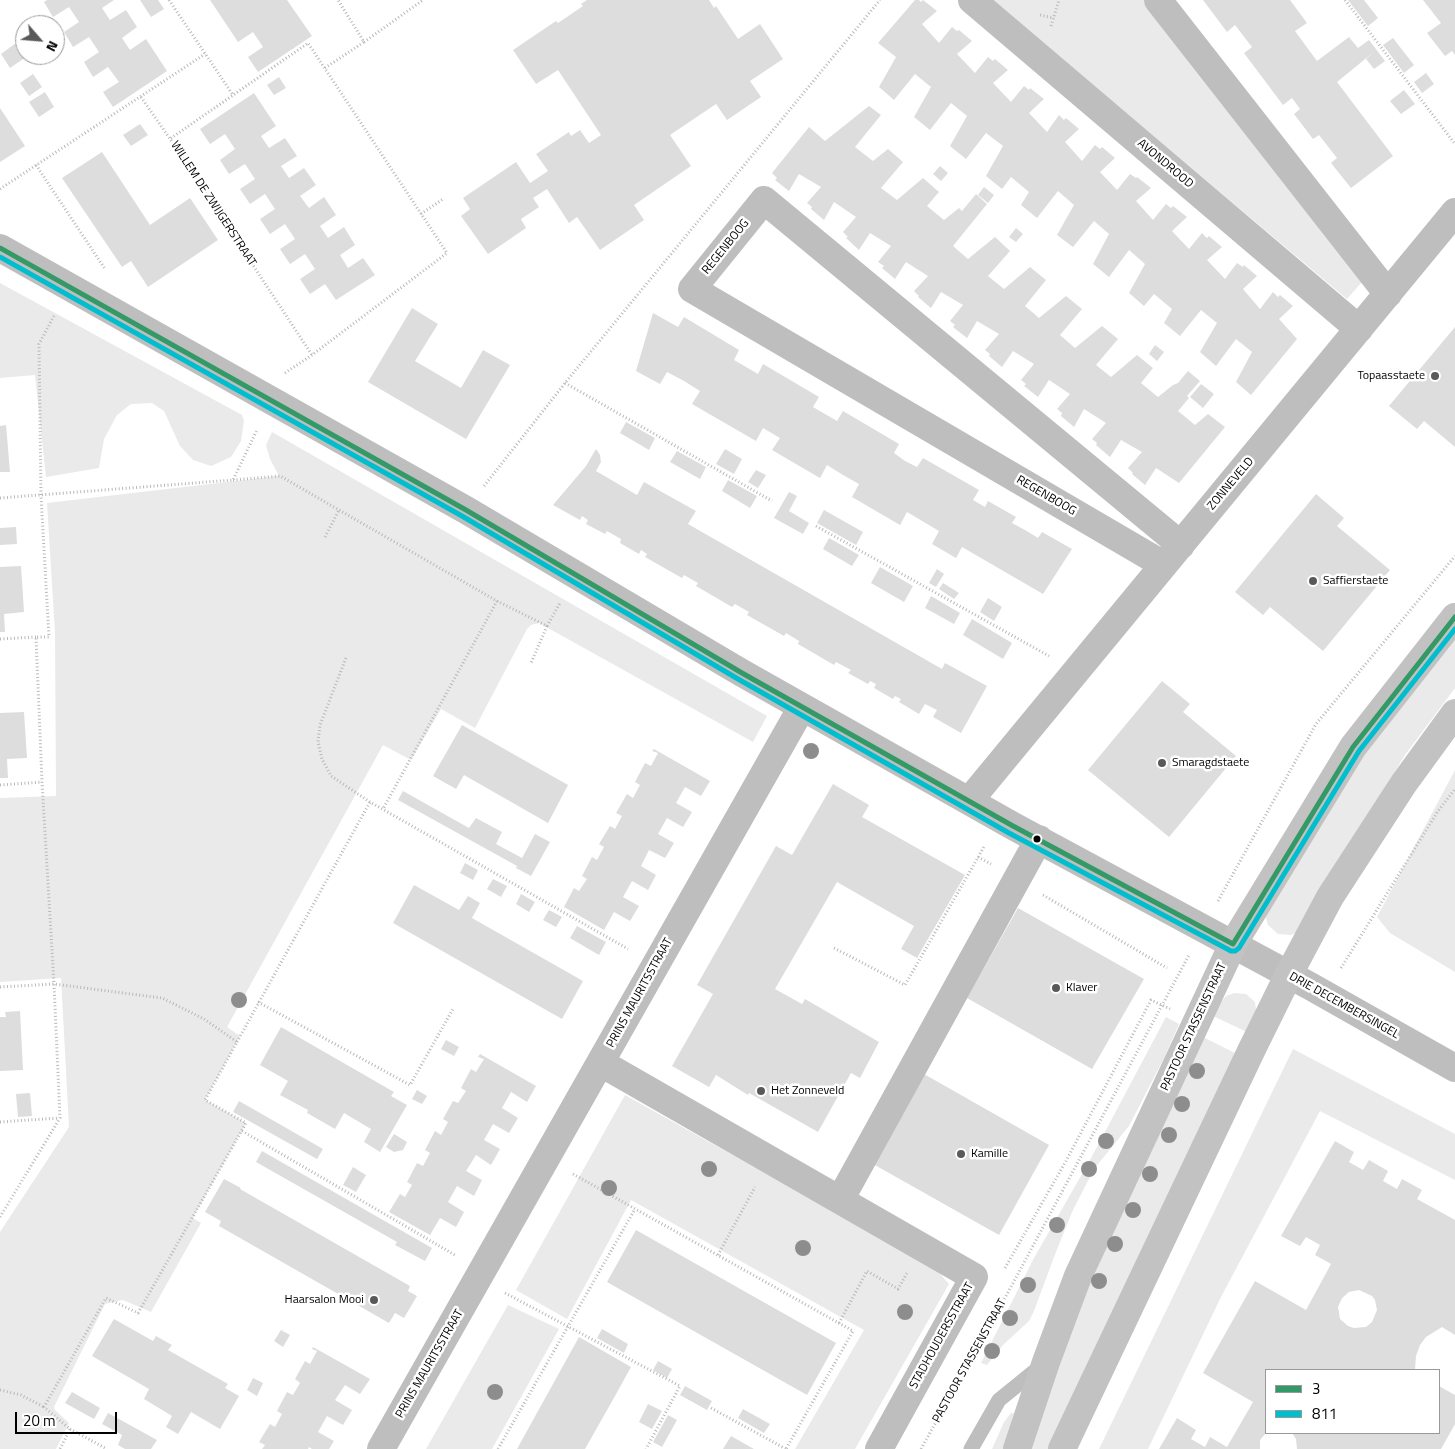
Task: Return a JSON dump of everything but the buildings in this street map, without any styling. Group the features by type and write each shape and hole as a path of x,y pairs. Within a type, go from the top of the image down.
{"street":[{"name":"AVONDROOD","path":"972,0 1359,329"},
{"path":"1158,0 1388,294"},
{"name":"REGENBOOG","path":"764,200 1173,555 692,289 764,200"},
{"name":"ZONNEVELD","path":"969,801 1455,212"},
{"path":"0,248 466,510 802,707 969,801 1233,944"},
{"name":"PASTOOR STASSENSTRAAT","path":"1017,1449 1046,1362 1078,1276 1233,944 1353,747 1455,617"},
{"name":"PRINS MAURITSSTRAAT","path":"381,1449 802,707"},
{"path":"1062,1449 1252,1049 1330,897 1404,783 1455,713"},
{"path":"840,1200 1039,839"},
{"name":"DRIE DECEMBERSINGEL","path":"1233,944 1455,1068"},
{"name":"STADHOUDERSSTRAAT","path":"601,1064 974,1277 879,1449"}],"lane":[{"path":"972,1449 999,1400 1046,1362"}],"path":[{"path":"169,0 233,95"},
{"path":"338,0 364,42"},
{"path":"423,0 325,68 421,214 443,199"},
{"path":"466,510 565,384 880,0"},
{"path":"1345,0 1455,144"},
{"name":"WILLEM DE ZWIJGERSTRAAT","path":"325,68 308,42 170,139 312,355 447,253 421,214"},
{"path":"0,189 205,54"},
{"path":"140,97 170,139"},
{"path":"36,165 118,289 107,308"},
{"path":"0,639 49,637 41,496 39,344 70,287"},
{"path":"565,384 772,501"},
{"path":"233,480 271,400"},
{"path":"0,498 280,476 497,601 547,626 531,663"},
{"path":"325,536 339,510"},
{"path":"816,526 1076,671"},
{"path":"383,809 497,601"},
{"path":"0,1217 60,1118 36,637"},
{"path":"346,658 320,725 318,742 322,759 331,776 370,802 656,965"},
{"path":"0,785 42,782"},
{"path":"1326,995 1433,820 1455,789"},
{"path":"44,1407 106,1298 138,1313 242,1131 246,1123 205,1100 370,802"},
{"path":"834,948 905,985 978,857 1167,968"},
{"name":"PASTOOR STASSENSTRAAT","path":"921,1449 1012,1285 1163,1006 1203,928"},
{"path":"0,987 54,984 162,998 204,1019 237,1042"},
{"path":"974,1277 999,1278 1066,1161 1151,1000 1163,1006"},
{"path":"258,1002 410,1084 453,1009"},
{"path":"0,1122 60,1118"},
{"path":"242,1131 568,1327 680,1386 646,1449"},
{"path":"546,1160 853,1331 786,1449 711,1408"},
{"path":"718,1255 770,1160"},
{"path":"498,1449 634,1209"},
{"path":"839,1323 867,1271 898,1290 920,1246"},
{"path":"0,1390 21,1395 44,1407 70,1429 107,1449"},
{"path":"60,1449 70,1429"}],"shaded area":[{"path":"992,0 1147,0 1362,282 1347,299"},
{"path":"0,283 242,415 244,421 241,441 231,457 211,466 193,460 180,446 164,411 152,403 131,404 117,415 104,439 99,468 46,477 35,375 0,378"},
{"path":"272,432 767,716 753,742 539,623 531,625 527,629 475,728 441,709 411,760 383,745 227,1027 240,1036 205,1100 246,1123 193,1218 201,1223 151,1312 123,1300 105,1304 54,1407 69,1423 56,1449 0,1449 0,1232 69,1127 61,978 0,982 0,798 56,796 55,632 47,503 279,476 270,459 266,445"},
{"path":"1455,632 1455,688 1405,755 1326,883 1302,930 1291,935 1278,934 1268,925 1266,918 1269,905 1360,755"},
{"path":"1455,770 1455,972 1390,933 1377,917"},
{"path":"1234,993 1246,994 1255,1002 1256,1010 1249,1033 1213,1016 1226,996"},
{"path":"1166,1017 1179,1024 1164,1058 1129,1126 1094,1169 1072,1212 1029,1321 1003,1345 987,1365 981,1363 1034,1258 1090,1160"},
{"path":"1203,1037 1237,1054 1052,1449 1029,1449 1095,1263"},
{"path":"1293,1049 1455,1134 1455,1180 1320,1111 1221,1297 1148,1449 1099,1449"},
{"path":"625,1095 935,1268 949,1284 855,1449 795,1449 864,1330 631,1200 567,1319 516,1290"},
{"path":"508,1305 559,1329 492,1449 426,1449"},
{"path":"1011,1413 1014,1413 1004,1449 992,1449 1004,1422"}],"transit line":[{"name":"3","path":"0,248 466,510 742,673 1013,826 1233,944 1353,747 1455,617"},
{"name":"811","path":"0,257 462,516 738,679 1009,833 1231,951 1239,948 1359,751 1455,629"}],"place":[{"name":"Topaasstaete","path":"1435,376"},
{"name":"Saffierstaete","path":"1313,581"},
{"name":"Smaragdstaete","path":"1162,763"},
{"name":"Klaver","path":"1056,988"},
{"name":"Het Zonneveld","path":"761,1091"},
{"name":"Kamille","path":"961,1154"},
{"name":"Haarsalon Mooi","path":"374,1300"}]}
